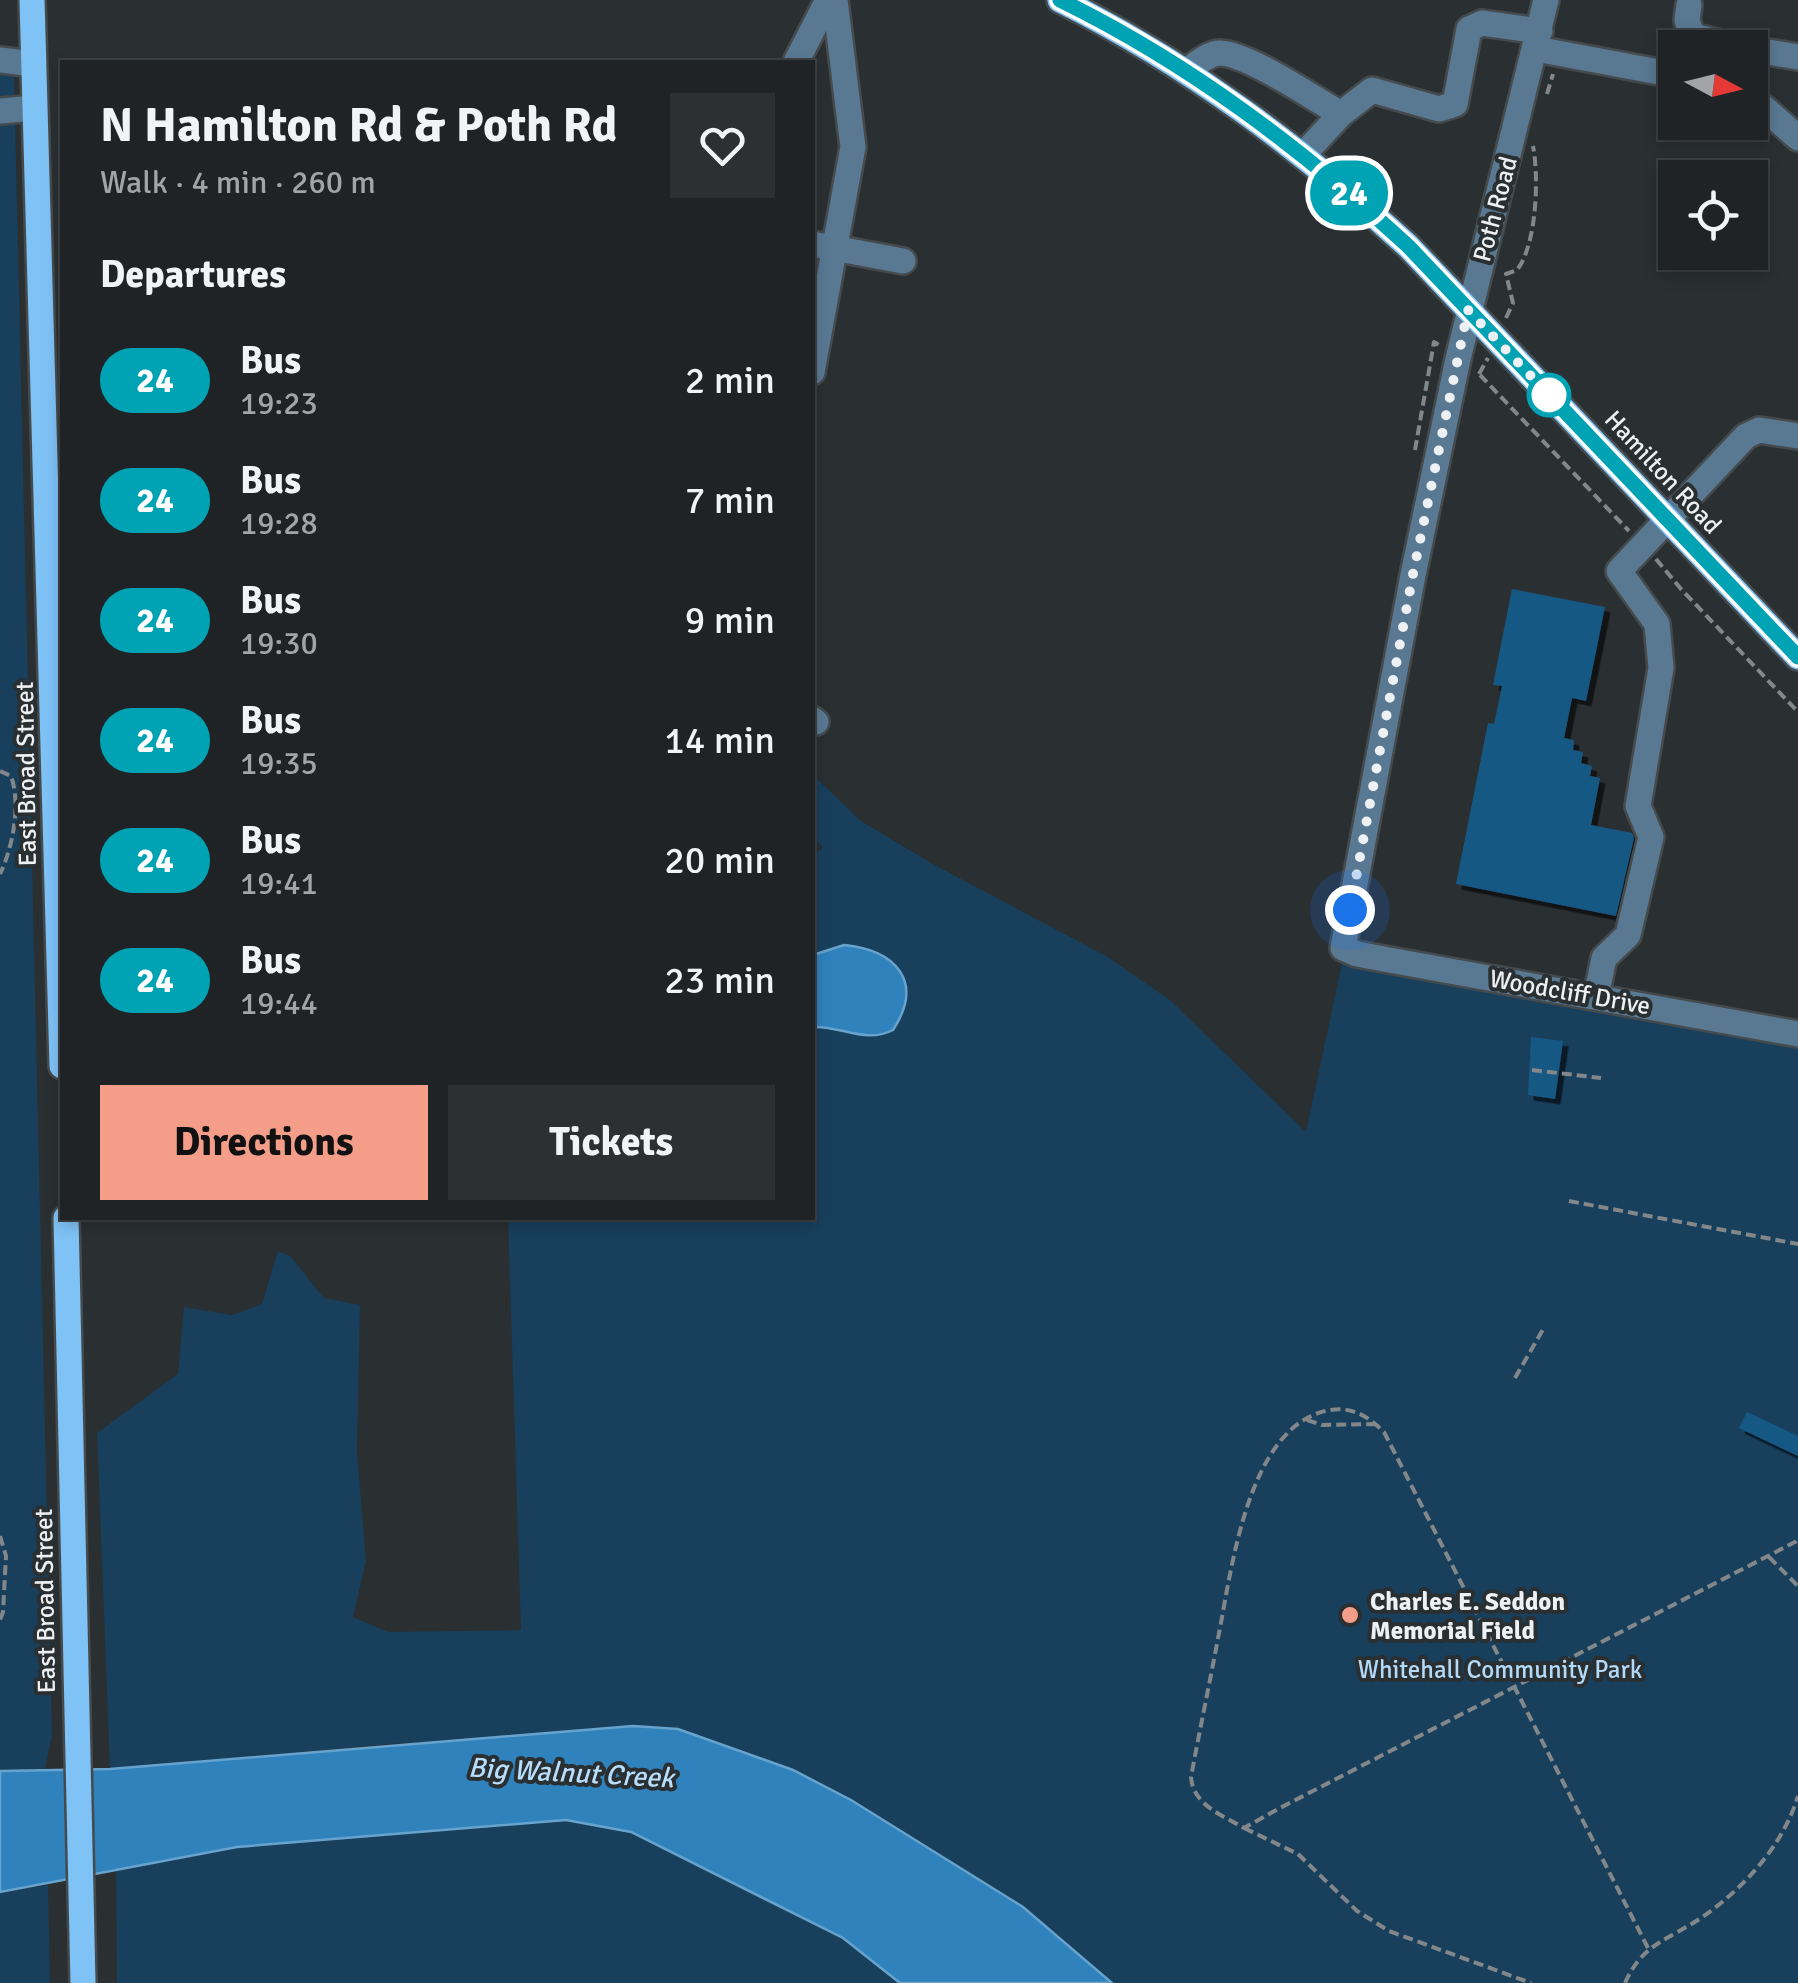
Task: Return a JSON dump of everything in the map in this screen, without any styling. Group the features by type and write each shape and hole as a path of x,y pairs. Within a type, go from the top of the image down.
{"main road":[{"name":"East Broad Street","path":"32,0 57,617 60,886"},
{"name":"Hamilton Road","path":"1060,0 1186,71 1303,155 1408,246 1798,657"},
{"name":"East Broad Street","path":"66,1220 83,1983"}],"street":[{"path":"797,60 831,0"},
{"path":"815,340 824,246 853,147 831,0"},
{"name":"Poth Road","path":"1343,948 1413,574 1468,310 1546,0"},
{"path":"1689,5 1690,30"},
{"path":"1303,155 1340,114 1372,90 1439,109 1456,104 1470,29 1482,23 1658,71"},
{"path":"1768,52 1798,57"},
{"path":"1186,71 1210,55 1242,58 1340,114"},
{"path":"0,60 34,64"},
{"path":"0,111 34,108"},
{"path":"1768,111 1798,138"},
{"path":"824,246 903,261"},
{"path":"1596,997 1604,958 1628,935 1651,836 1638,806 1661,668 1658,624 1619,571 1746,436 1759,430 1798,436"},
{"name":"Woodcliff Drive","path":"1343,948 1357,954 1798,1034"}],"path":[{"path":"0,771 11,776 18,794 0,874"},
{"path":"1532,1070 1601,1078"},
{"path":"1569,1201 1798,1244"},
{"path":"1514,1378 1546,1326"},
{"path":"1531,1983 1389,1931 1357,1911 1298,1854 1244,1828 1194,1793 1191,1777 1235,1554 1249,1503 1278,1444 1305,1419 1322,1412 1348,1409 1384,1432 1648,1948"},
{"path":"1305,1419 1322,1425 1376,1424"},
{"path":"0,1536 6,1556 4,1612 0,1620"},
{"path":"1244,1828 1798,1539"},
{"path":"1768,1556 1798,1586"},
{"path":"1625,1983 1648,1948 1699,1919 1742,1884 1776,1842 1798,1796"}],"green space":[{"path":"0,73 14,75 52,1735 45,1769 0,1771"},
{"name":"Whitehall Community Park","path":"815,777 861,821 931,863 1106,956 1170,1000 1306,1132 1343,959 1798,1043 1798,1983 1112,1983 1023,1907 851,1800 793,1770 678,1729 390,1744 110,1769 97,1433 178,1374 184,1307 232,1315 262,1304 278,1251 290,1256 324,1298 360,1305 357,1451 366,1561 353,1617 388,1632 521,1630 508,1220 815,1220 815,853 823,848 815,839"},
{"path":"566,1820 631,1831 843,1938 900,1983 117,1983 116,1871 237,1847"},
{"path":"48,1885 50,1983 0,1983 0,1892"}],"water":[{"path":"844,945 862,948 890,961 900,971 906,997 893,1030 863,1035 815,1027 815,954"},
{"name":"Big Walnut Creek","path":"633,1726 678,1729 793,1770 851,1800 1023,1907 1112,1983 900,1983 843,1938 631,1832 566,1820 237,1847 0,1892 0,1771 110,1769"}],"building":[{"path":"1512,589 1605,607 1586,701 1572,698 1564,738 1574,740 1573,750 1583,752 1581,763 1592,766 1590,776 1600,778 1591,825 1632,833 1634,838 1616,916 1456,884 1488,723 1494,724 1502,686 1493,685"},
{"path":"1531,1037 1563,1041 1555,1099 1528,1095"},
{"path":"1747,1412 1798,1436 1798,1456 1739,1428"}],"bus line":[{"name":"24","path":"1060,0 1226,97 1357,200 1408,246 1798,657"}],"place":[{"name":"Charles E. Seddon Memorial Field","path":"1350,1615"}],"route":[{"path":"1350,910 1413,574 1468,310 1549,395"}]}
